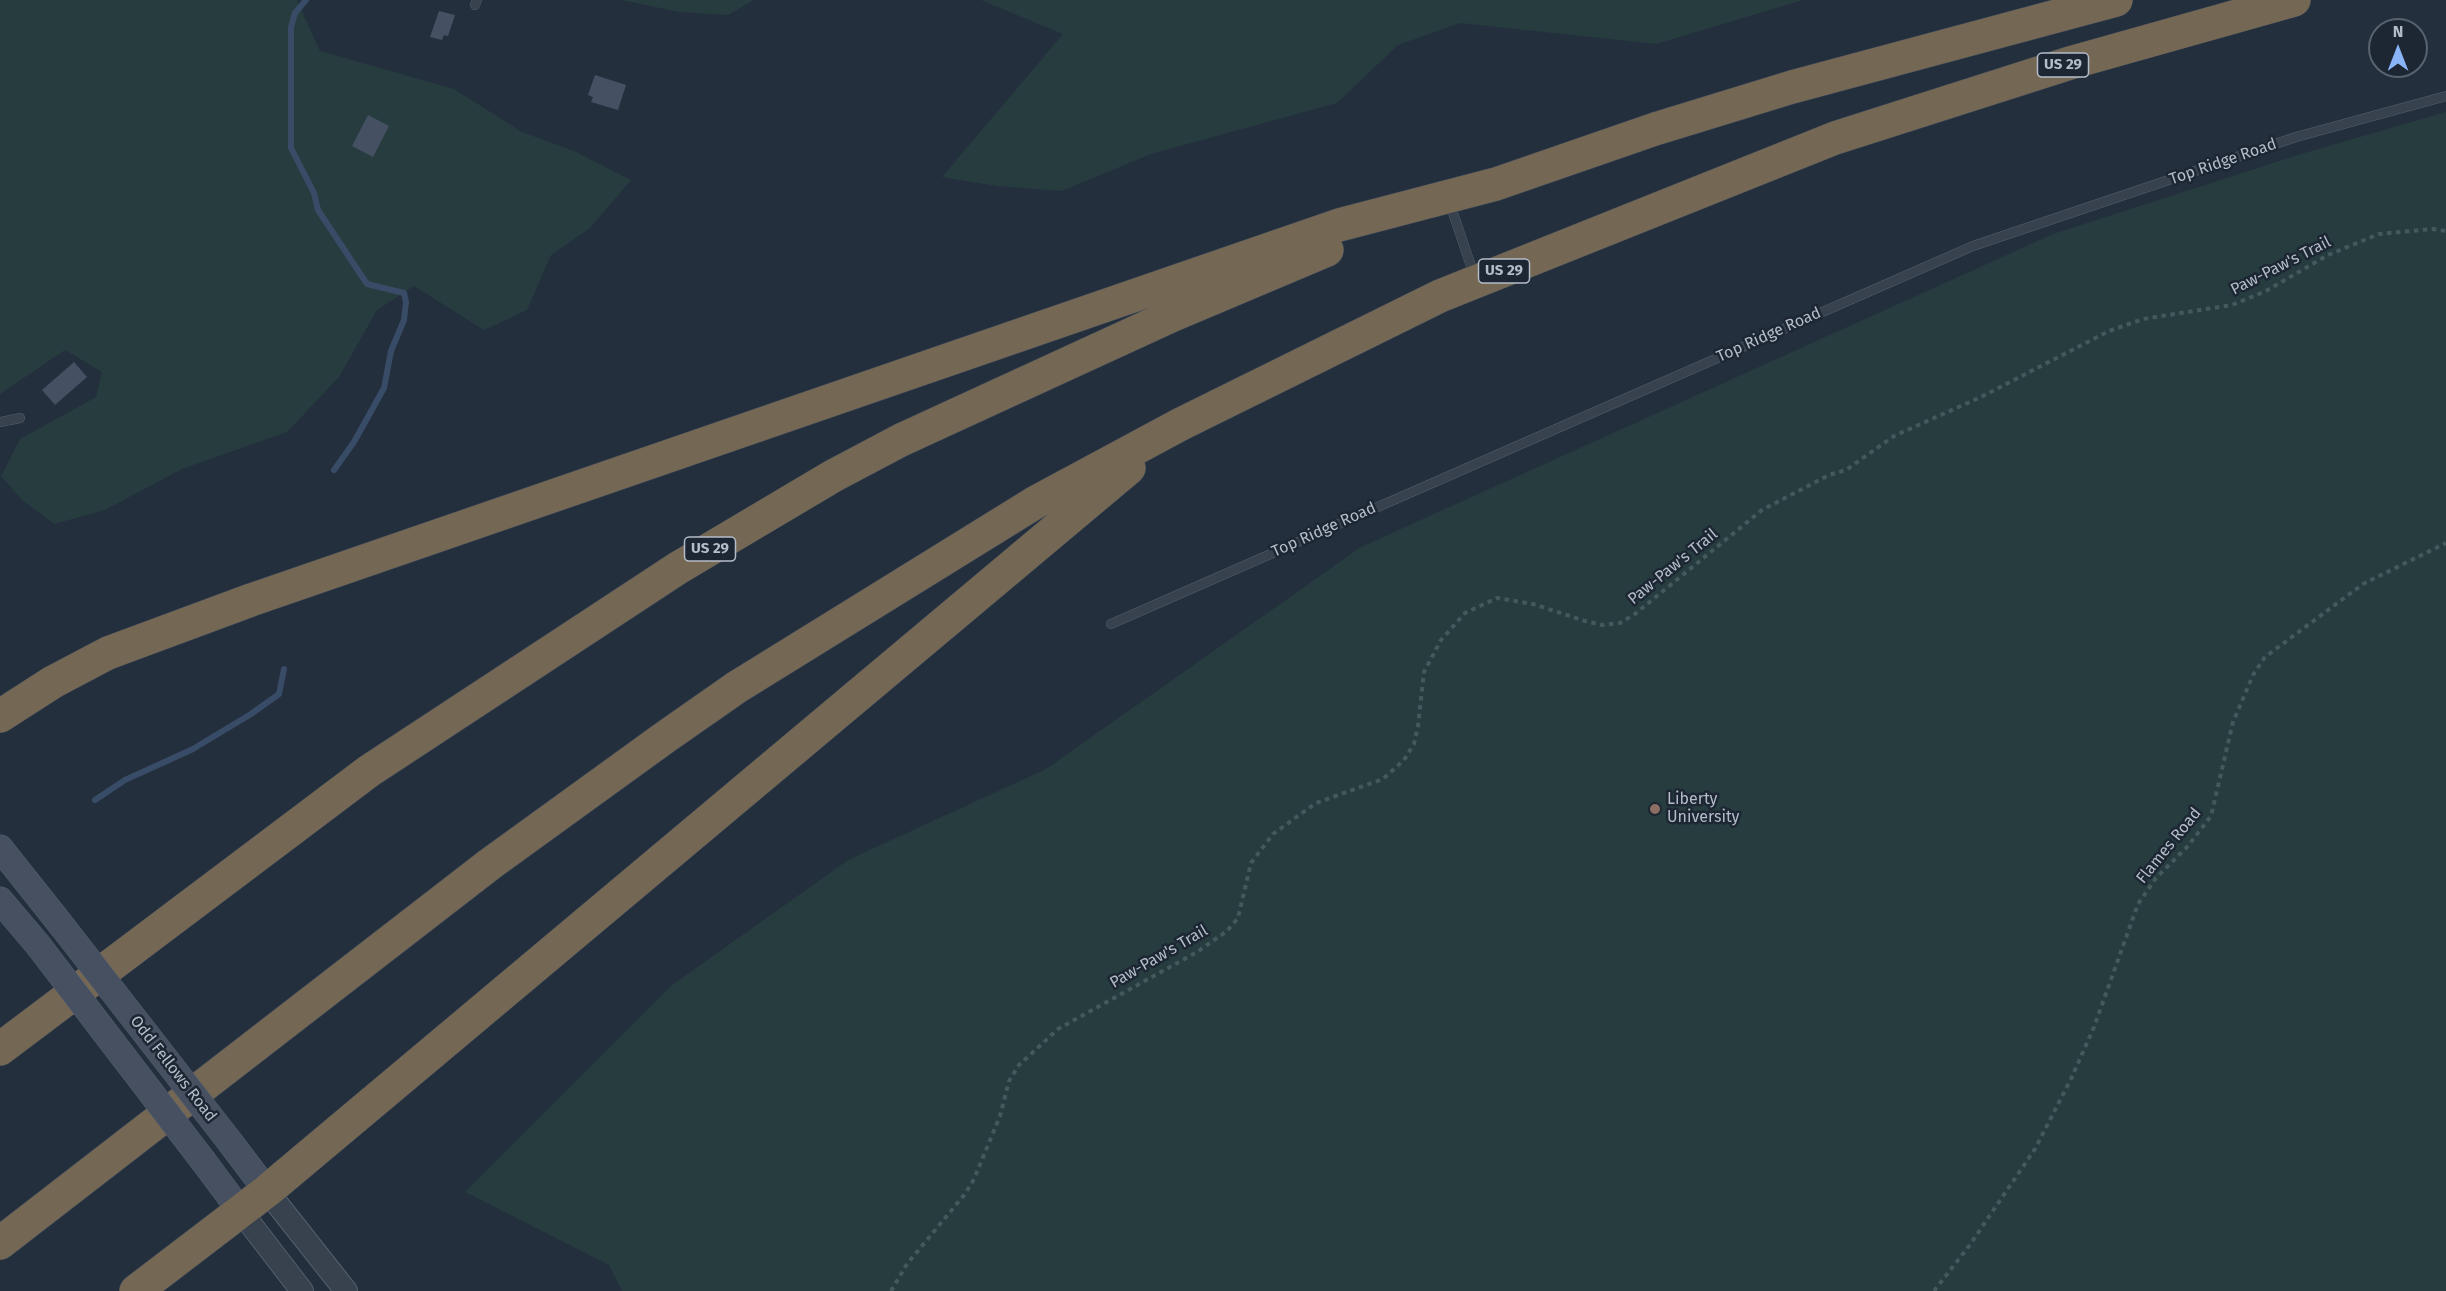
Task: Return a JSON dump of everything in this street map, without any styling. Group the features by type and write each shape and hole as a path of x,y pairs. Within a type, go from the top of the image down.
{"highway":[{"name":"US 29","path":"0,1049 369,771 678,568 901,440 1173,315 1311,256 1450,204 1496,184 1655,129 1792,87 2116,0"},
{"name":"US 29","path":"0,1243 490,864 692,719 876,599 1026,508 1181,424 1440,296 1835,138 2070,63 2294,0"},
{"path":"0,716 52,682 108,653 360,560 588,485 1339,225 1496,184"},
{"path":"136,1291 242,1213 1181,424"}],"main road":[{"name":"Odd Fellows Road","path":"0,848 267,1191"},
{"name":"Odd Fellows Road","path":"0,900 38,945 242,1213"}],"street":[{"name":"Odd Fellows Road","path":"267,1191 346,1291"},
{"name":"Odd Fellows Road","path":"242,1213 302,1291"}],"lane":[{"name":"Top Ridge Road","path":"1111,624 1973,246 2296,137 2446,96"},
{"path":"1450,204 1476,282"},
{"path":"0,422 20,418"}],"path":[{"name":"Paw-Paw's Trail","path":"891,1291 908,1264 965,1194 1000,1116 1010,1081 1019,1065 1058,1029 1197,952 1227,931 1238,918 1251,863 1273,834 1316,803 1383,779 1404,760 1414,744 1424,672 1441,640 1465,613 1497,598 1533,604 1602,625 1620,623 1762,510 1829,475 1846,470 1894,436 1981,397 2088,342 2143,319 2232,305 2266,291 2328,255 2379,234 2432,229 2446,231"},
{"name":"Flames Road","path":"1934,1291 1969,1246 2035,1149 2071,1079 2094,1027 2138,904 2156,878 2188,846 2211,816 2233,722 2253,675 2265,657 2363,584 2446,543"}],"green space":[{"path":"0,0 297,0 320,51 454,89 522,132 574,151 631,180 590,228 551,255 527,310 484,330 414,286 377,310 339,377 287,432 182,469 105,510 54,524 21,499 1,476 20,439 96,397 102,372 65,350 0,394"},
{"path":"621,0 754,0 728,15 680,12"},
{"path":"981,0 1803,0 1656,44 1460,23 1398,45 1337,103 1151,154 1062,191 997,186 942,177 1063,34"},
{"name":"Liberty University","path":"2446,112 2446,1291 622,1291 609,1265 465,1192 671,986 848,860 1046,769 1361,547 2053,234 2301,154"}],"building":[{"path":"439,11 455,15 448,36 444,35 442,40 430,37"},
{"path":"595,75 626,85 618,110 591,102 593,97 588,95"},
{"path":"368,115 389,126 373,157 352,146"},
{"path":"74,362 87,377 55,405 42,390"}],"waterway":[{"path":"306,0 295,13 291,27 291,148 314,193 318,210 367,284 404,293 406,302 404,320 391,351 384,388 354,442 334,470"},
{"path":"95,800 125,780 193,749 251,714 279,694 284,669"}],"place":[{"name":"Liberty University","path":"1655,809"}]}
